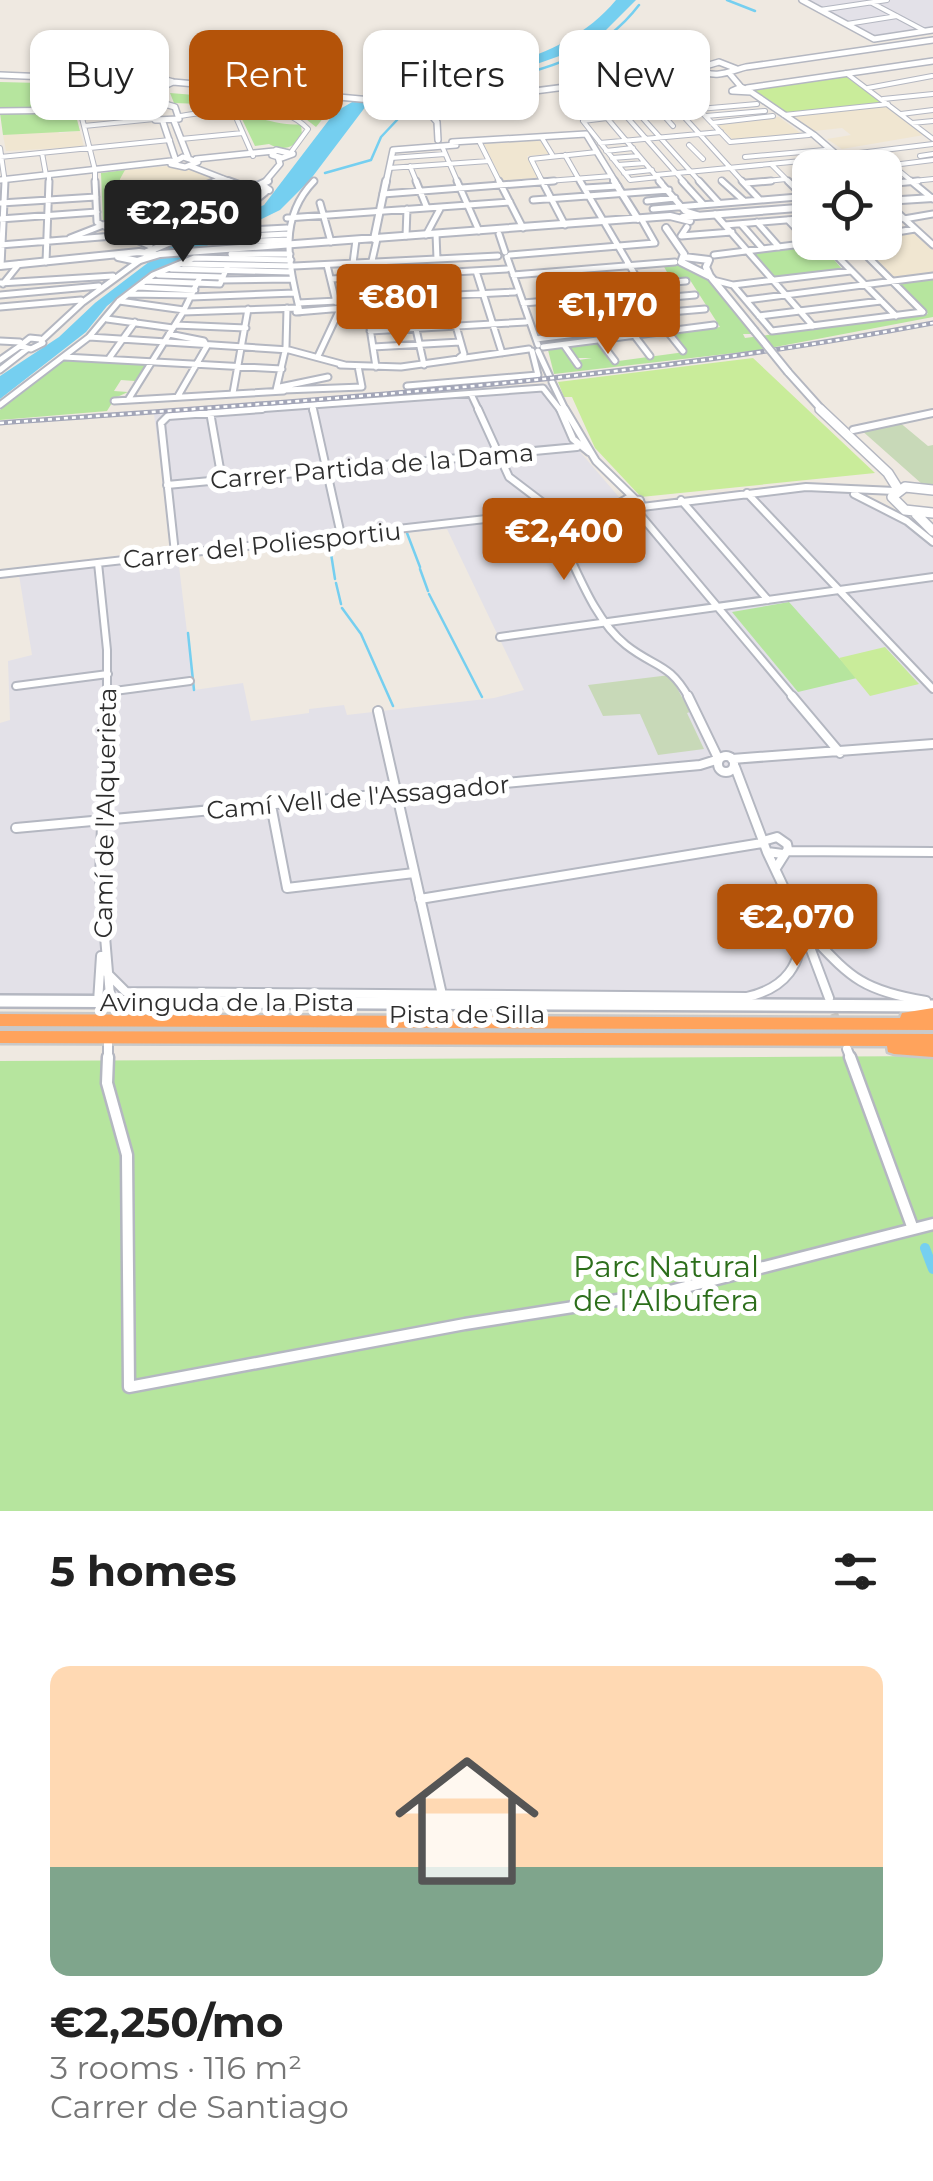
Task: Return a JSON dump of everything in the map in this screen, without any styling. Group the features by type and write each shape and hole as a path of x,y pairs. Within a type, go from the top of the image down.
{"highway":[{"path":"823,1023 840,1018 933,1014"},
{"name":"Pista de Silla","path":"0,1020 933,1024"},
{"name":"Pista de Silla","path":"0,1037 850,1045 933,1040"},
{"path":"850,1045 933,1051"}],"street":[{"path":"802,0 874,39 931,34"},
{"path":"820,10 886,0"},
{"path":"870,2 931,34"},
{"path":"847,24 897,16"},
{"path":"710,62 728,64 931,34"},
{"path":"710,75 931,34"},
{"path":"710,106 846,73 933,61"},
{"path":"728,64 734,72 734,84 829,150"},
{"path":"882,70 916,96"},
{"path":"846,73 924,132 932,148"},
{"path":"716,76 749,94 825,150"},
{"path":"867,88 932,76"},
{"path":"0,77 30,78"},
{"path":"169,86 363,99"},
{"path":"169,86 363,103"},
{"path":"881,100 933,94"},
{"path":"712,122 888,104"},
{"path":"169,105 175,107 180,139 193,161 222,178 267,190"},
{"path":"900,114 933,110"},
{"path":"0,111 30,111"},
{"path":"710,116 774,115"},
{"path":"157,120 189,117"},
{"path":"82,120 95,170 97,222 149,253 195,255 228,262"},
{"path":"84,126 144,120"},
{"path":"239,120 253,155"},
{"path":"0,148 0,266 130,257 149,253 239,212 267,190 288,153 306,136 306,125 299,120"},
{"path":"435,120 445,154 479,231"},
{"path":"442,144 443,120"},
{"path":"249,233 289,245 327,264 655,243 598,152 583,121 591,120"},
{"path":"608,120 675,198 686,226 682,236 732,232"},
{"path":"630,120 704,204"},
{"path":"644,120 719,203"},
{"path":"667,120 673,126"},
{"path":"687,120 760,200"},
{"path":"912,123 933,120"},
{"path":"163,122 173,161"},
{"path":"712,122 730,142 808,135"},
{"path":"590,133 614,126"},
{"path":"924,132 933,131"},
{"path":"180,139 243,132"},
{"path":"600,143 721,132"},
{"path":"590,133 630,180 655,174"},
{"path":"376,367 365,302 383,194 395,149 620,134"},
{"path":"790,136 804,150"},
{"path":"542,138 553,156"},
{"path":"1,157 170,140"},
{"path":"751,140 765,155"},
{"path":"480,143 523,228"},
{"path":"689,146 703,159"},
{"path":"896,146 917,154 932,148"},
{"path":"892,150 896,146"},
{"path":"878,150 896,146 932,148"},
{"path":"606,151 633,148"},
{"path":"917,154 932,148"},
{"path":"902,155 932,148"},
{"path":"738,151 753,165"},
{"path":"565,225 532,158 598,152"},
{"path":"42,153 48,175 46,262"},
{"path":"2,180 288,153"},
{"path":"745,157 792,153"},
{"path":"391,158 445,154"},
{"path":"0,360 38,339 149,253 246,206 254,188 266,182 280,164 275,155"},
{"path":"565,155 683,351"},
{"path":"612,158 639,156"},
{"path":"193,161 254,188"},
{"path":"389,168 489,161"},
{"path":"624,173 792,162"},
{"path":"618,165 646,163"},
{"path":"772,164 792,184"},
{"path":"410,166 427,208"},
{"path":"902,174 932,198"},
{"path":"383,194 612,176"},
{"path":"66,240 222,178"},
{"path":"902,182 933,178"},
{"path":"745,183 786,179"},
{"path":"721,180 749,211"},
{"path":"300,309 289,245 299,196 312,184"},
{"path":"200,187 246,206"},
{"path":"585,188 669,190"},
{"path":"533,200 620,190"},
{"path":"641,192 662,222 680,260 733,286 771,330 923,312 871,260"},
{"path":"1,245 126,236 224,196"},
{"path":"2,203 96,197"},
{"path":"662,222 704,204 792,197"},
{"path":"647,200 675,198"},
{"path":"902,199 932,198"},
{"path":"180,264 228,262 289,245 324,215 510,202"},
{"path":"320,203 330,242"},
{"path":"152,206 200,226"},
{"path":"426,235 441,207"},
{"path":"653,208 698,215 792,208"},
{"path":"406,236 407,209"},
{"path":"2,218 97,212"},
{"path":"712,214 814,326"},
{"path":"712,214 686,226 676,238 705,259 711,278 788,372 824,413 888,473 896,490 894,503"},
{"path":"904,219 933,214"},
{"path":"902,217 931,242"},
{"path":"275,220 289,245"},
{"path":"167,269 228,262 289,245 628,220 686,226"},
{"path":"788,220 792,224"},
{"path":"725,225 792,220"},
{"path":"756,222 779,247"},
{"path":"262,224 289,245"},
{"path":"740,224 762,248"},
{"path":"902,231 915,229"},
{"path":"402,368 406,385 536,376 540,372 536,347 498,231"},
{"path":"436,234 437,259 467,356"},
{"path":"353,263 356,240"},
{"path":"128,400 195,288 228,262 289,245"},
{"path":"330,279 578,270 705,259 792,246"},
{"path":"0,406 73,352 145,280 195,255"},
{"path":"38,339 130,257"},
{"path":"572,258 578,270"},
{"path":"564,259 569,270"},
{"path":"694,267 705,259"},
{"path":"839,260 896,316"},
{"path":"1,287 19,264"},
{"path":"327,264 339,304 321,357 332,389"},
{"path":"476,271 502,353"},
{"path":"733,286 851,271"},
{"path":"510,272 526,322 577,446 589,452"},
{"path":"1,287 95,274 113,276"},
{"path":"153,275 195,288"},
{"path":"404,275 424,365"},
{"path":"746,300 933,276"},
{"path":"145,280 195,288"},
{"path":"641,285 686,281"},
{"path":"1,287 99,286"},
{"path":"138,287 295,293"},
{"path":"129,294 195,288"},
{"path":"119,302 184,311 287,312 339,304 515,292"},
{"path":"523,304 608,296 695,295"},
{"path":"2,309 81,300"},
{"path":"759,316 881,301"},
{"path":"233,393 248,309"},
{"path":"658,313 704,309"},
{"path":"281,389 287,312"},
{"path":"368,316 412,313"},
{"path":"107,318 172,329 204,341 207,346"},
{"path":"110,357 135,322"},
{"path":"370,330 526,322"},
{"path":"89,338 285,350 343,365 376,367 453,361 664,322"},
{"path":"536,347 714,325"},
{"path":"172,329 246,328"},
{"path":"634,335 650,356"},
{"path":"599,340 614,361"},
{"path":"0,341 15,349"},
{"path":"373,347 460,342"},
{"path":"564,344 578,365"},
{"path":"178,396 207,346"},
{"path":"0,370 15,349"},
{"path":"73,352 282,370"},
{"path":"114,401 281,389 343,365"},
{"path":"281,389 304,392 362,387 358,366"},
{"path":"302,383 304,392"},
{"path":"175,554 161,423 164,418 471,394 550,383"},
{"path":"550,383 577,437 640,506 717,607 840,753"},
{"path":"471,394 510,477 548,514 606,622 626,645 676,674 714,743 719,764 738,780"},
{"path":"312,406 341,535"},
{"path":"210,412 222,480"},
{"path":"853,430 933,413"},
{"name":"Carrer Partida de la Dama","path":"167,486 577,446"},
{"path":"888,473 927,488"},
{"path":"622,490 624,505 640,506 816,486 860,490 927,488"},
{"path":"816,486 870,499 913,524 933,542"},
{"path":"860,490 915,513 933,531"},
{"path":"748,493 933,689"},
{"path":"681,500 768,600"},
{"name":"Carrer del Poliesportiu","path":"0,574 640,506"},
{"path":"915,513 933,513"},
{"name":"Camí de l'Alquerieta","path":"98,563 108,674 101,821 104,999"},
{"path":"500,637 933,577"},
{"name":"Camí de l'Alquerieta","path":"16,686 108,674"},
{"path":"107,692 190,680"},
{"path":"378,711 443,999"},
{"path":"714,743 733,762 828,998"},
{"path":"733,762 933,744"},
{"name":"Camí Vell de l'Assagador","path":"16,828 733,762"},
{"path":"270,805 286,888 414,873"},
{"path":"766,845 786,850"},
{"path":"420,899 766,845 786,850 933,852"},
{"path":"776,868 786,850"},
{"path":"802,926 824,953 856,980 891,995 933,1004"},
{"name":"Avinguda de la Pista","path":"443,999 759,995 782,984 798,966 802,926"},
{"name":"Camí de l'Alquerieta","path":"103,952 98,964 104,999"},
{"name":"Avinguda de la Pista","path":"106,972 126,992 239,998"},
{"path":"163,1002 183,994"},
{"path":"239,998 270,998"},
{"name":"Avinguda de la Pista","path":"0,1001 270,998 933,1004"},
{"path":"108,1044 107,1083 127,1154 129,1387 465,1324 662,1293 933,1224"},
{"path":"850,1045 913,1229"}],"shaded area":[{"path":"807,0 933,0 933,28 874,36"},
{"path":"886,106 924,135 842,149 827,139 851,135 842,128 814,131 791,116"},
{"path":"779,117 803,135 734,141 716,123"},
{"path":"80,131 84,147 6,151 3,135"},
{"path":"540,140 549,154 527,156 538,178 503,183 484,144"},
{"path":"189,168 216,178 151,203 123,199 120,178 125,170"},
{"path":"910,231 933,249 933,275 895,279 875,260 902,260 902,232"},
{"path":"625,296 641,325 544,337 532,304"},
{"path":"548,384 581,453 631,511 822,489 854,494 923,533 933,547 933,1003 0,999 0,723 10,720 8,661 32,655 19,575 178,558 194,690 243,683 251,721 344,705 347,715 494,698 524,690 447,529 172,554 154,414"}],"green space":[{"path":"844,75 882,103 787,114 752,89"},
{"path":"0,82 30,83 30,108 0,108"},
{"path":"170,93 189,95 189,104 174,103"},
{"path":"0,113 30,113 30,120 77,120 80,131 3,135"},
{"path":"242,120 301,124 302,135 287,147 255,146"},
{"path":"125,170 120,179 123,199 151,203 103,221 101,173"},
{"path":"792,247 792,260 834,260 842,269 776,278 753,252"},
{"path":"679,263 706,274 754,334 743,334 745,338 928,314 898,282 933,277 933,317 760,350 554,374 548,350 562,348 576,367 582,365 579,360 592,358 577,358 569,347 597,343 611,362 685,352 672,334 720,327 690,280 672,281 663,265"},
{"path":"66,358 148,362 135,381 121,380 114,391 128,392 115,398 107,411 0,420 0,410"},
{"path":"753,358 875,473 641,497 595,448 572,397 564,397 558,382"},
{"path":"898,421 928,446 933,445 933,485 922,484 860,429"},
{"path":"789,602 857,678 798,692 732,612"},
{"path":"885,647 919,684 870,696 839,658"},
{"path":"670,675 704,749 658,755 640,714 603,716 588,685"},
{"name":"Parc Natural de l'Albufera","path":"933,1056 933,1511 0,1511 0,1061"}],"water":[{"path":"616,0 636,0 606,30 583,30"},
{"path":"559,44 559,56 539,63 539,53"},
{"path":"363,96 363,110 310,180 280,210 144,277 107,306 86,332 0,399 0,376 59,337 95,303 166,249 264,205 329,120 343,120 343,107"}],"waterway":[{"path":"727,0 755,11"},
{"path":"539,69 594,46 639,5"},
{"path":"325,173 371,160 381,137 397,120"},
{"path":"407,533 420,567"},
{"path":"329,541 335,579"},
{"path":"420,569 428,591"},
{"path":"336,583 341,604"},
{"path":"429,594 482,697"},
{"path":"342,608 361,634 393,706"},
{"path":"188,633 194,690"},
{"path":"925,1248 933,1269"}],"tunnel":[{"path":"830,1002 844,1041"}],"railway":[{"path":"0,423 585,375 933,323"}]}
